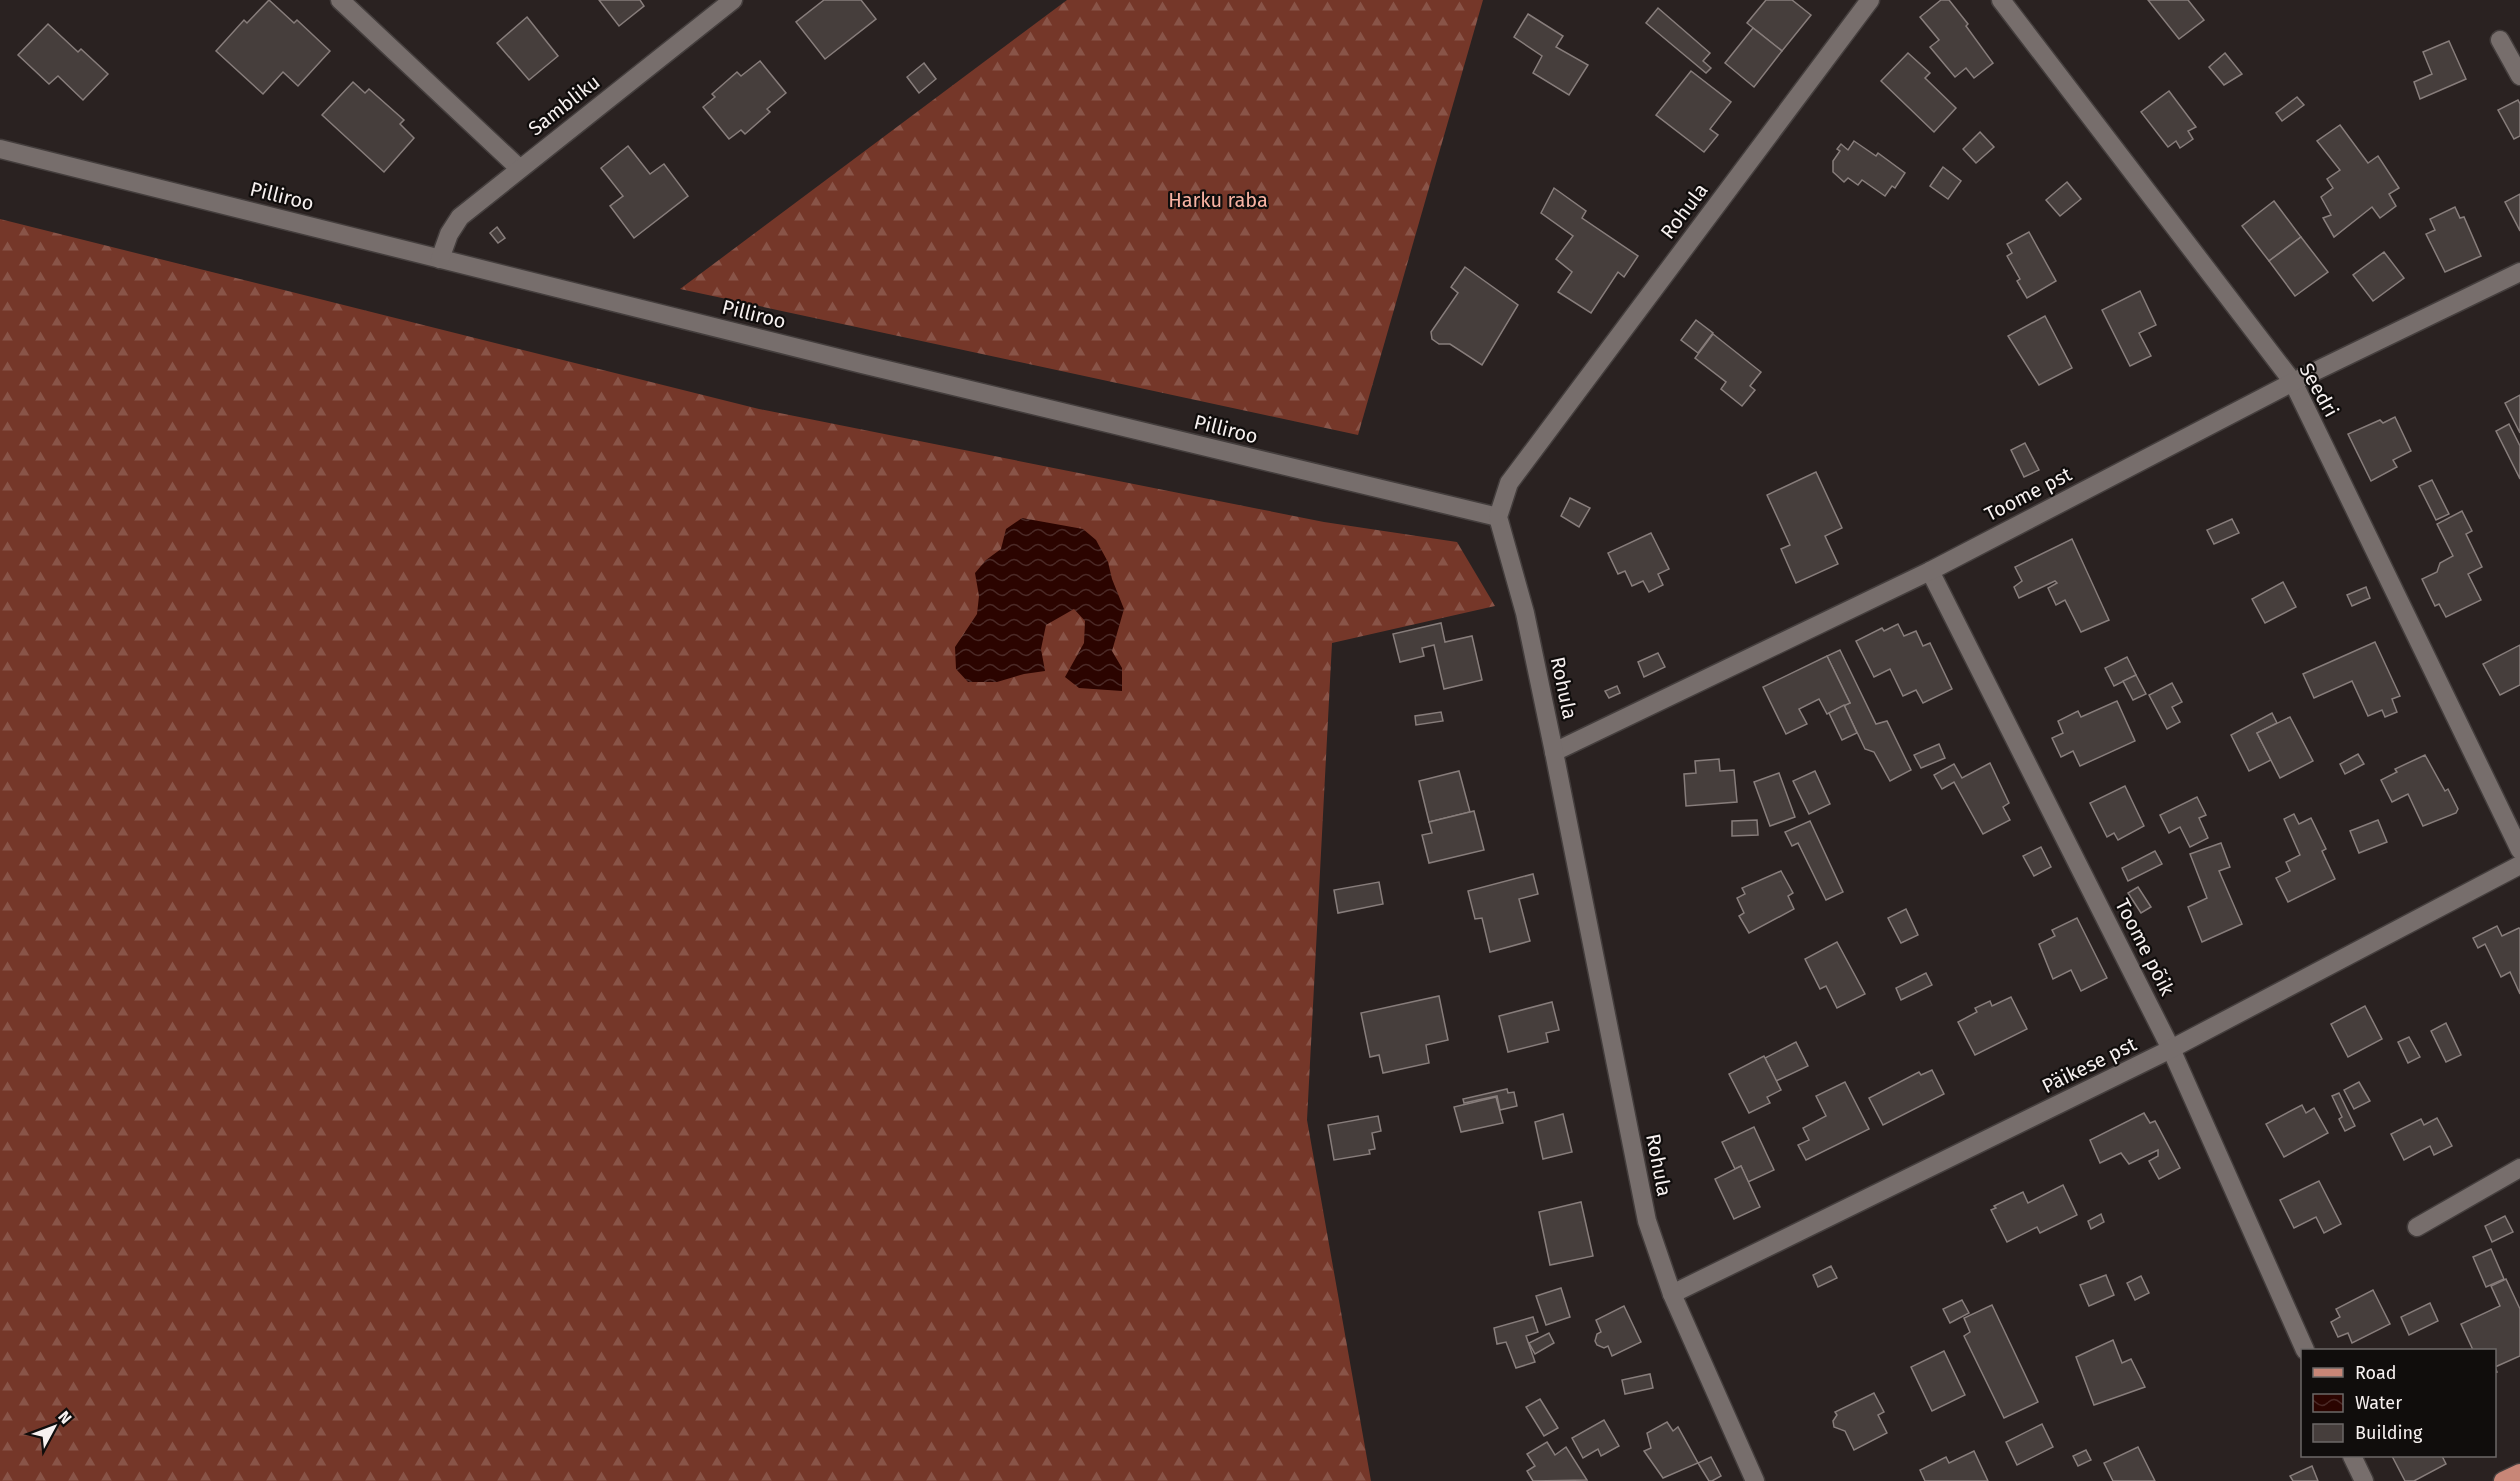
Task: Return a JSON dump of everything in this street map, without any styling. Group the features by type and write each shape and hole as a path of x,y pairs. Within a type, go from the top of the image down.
{"main road":[{"path":"2503,1481 2520,1473"}],"street":[{"path":"340,0 519,168"},
{"name":"Sambliku","path":"440,259 449,234 460,218 519,168 733,0"},
{"name":"Rohula","path":"1755,1481 1672,1294 1647,1221 1525,613 1498,517 1509,483 1870,0"},
{"name":"Seedri","path":"2001,0 2293,382 2520,849"},
{"path":"2500,40 2520,75"},
{"name":"Pilliroo","path":"0,149 440,259 1498,517"},
{"name":"Toome pst","path":"1554,752 1930,571 2293,382 2520,272"},
{"name":"Toome põik","path":"1930,571 2171,1049 2306,1349"},
{"name":"Päikese pst","path":"1672,1294 2171,1049 2520,866"},
{"path":"2417,1227 2520,1168"},
{"path":"2353,1457 2364,1481"}],"green space":[{"name":"Harku raba","path":"1067,0 1483,0 1358,435 680,289"},
{"path":"0,219 759,409 1324,522 1457,542 1495,606 1332,643 1307,1120 1371,1481 0,1481"}],"water":[{"path":"1022,518 1083,529 1096,540 1108,562 1124,609 1112,651 1122,668 1122,691 1079,688 1065,677 1084,643 1085,621 1074,609 1046,625 1041,649 1045,671 997,682 968,682 956,669 955,647 977,614 979,596 975,573 986,560 1001,549 1006,529"}],"building":[{"path":"269,0 294,23 297,20 330,51 298,86 283,72 263,94 216,51 244,20 247,23"},
{"path":"599,0 640,0 644,6 619,26"},
{"path":"824,0 861,0 876,19 825,59 796,22"},
{"path":"1766,0 1792,0 1811,15 1782,51 1747,23"},
{"path":"1941,0 1949,0 1968,24 1966,26 1993,63 1974,78 1966,68 1955,77 1930,47 1939,40 1920,17"},
{"path":"2148,0 2188,0 2204,20 2179,39"},
{"path":"1658,8 1710,53 1703,61 1711,68 1706,73 1646,23"},
{"path":"1528,14 1563,36 1556,47 1588,65 1569,95 1533,73 1542,56 1514,37"},
{"path":"527,17 558,56 529,80 497,43"},
{"path":"48,24 78,52 81,49 108,74 83,100 58,76 49,84 18,55"},
{"path":"1753,28 1782,51 1754,87 1725,63"},
{"path":"2449,41 2466,79 2420,99 2414,82 2432,74 2423,52"},
{"path":"1908,53 1930,73 1925,78 1956,108 1934,132 1881,81"},
{"path":"2225,53 2242,74 2224,85 2209,67"},
{"path":"760,61 786,93 767,109 770,112 745,134 741,130 729,139 703,107 715,97 712,94 737,72 741,76"},
{"path":"924,63 936,79 919,93 907,77"},
{"path":"1691,71 1731,102 1710,129 1718,135 1704,152 1656,115"},
{"path":"353,82 365,93 369,89 404,120 400,124 414,138 384,172 322,115"},
{"path":"2169,91 2196,127 2188,131 2193,139 2180,148 2176,141 2168,147 2141,112"},
{"path":"2297,97 2304,105 2282,121 2276,113"},
{"path":"2518,100 2520,136 2514,139 2498,110"},
{"path":"2340,125 2368,163 2378,156 2399,188 2389,194 2396,206 2380,218 2372,207 2334,237 2323,218 2331,215 2321,197 2333,188 2327,179 2340,170 2317,141"},
{"path":"1980,132 1994,147 1976,163 1963,149"},
{"path":"1854,141 1876,156 1878,153 1905,173 1895,188 1892,186 1885,196 1862,180 1858,185 1848,178 1844,182 1833,172 1833,161 1840,151 1837,149 1841,144 1848,150"},
{"path":"628,146 650,174 664,164 688,196 634,238 610,206 623,196 601,168"},
{"path":"1943,167 1961,181 1948,199 1930,186"},
{"path":"2067,182 2081,199 2060,216 2046,200"},
{"path":"1554,188 1586,211 1582,218 1638,256 1624,277 1618,272 1591,313 1558,292 1572,272 1556,259 1573,236 1541,213"},
{"path":"2520,194 2520,231 2505,202"},
{"path":"2274,201 2301,237 2269,261 2242,226"},
{"path":"2455,207 2460,218 2464,217 2481,256 2445,272 2426,234 2435,230 2430,219"},
{"path":"497,227 505,238 498,243 490,233"},
{"path":"2029,232 2056,281 2027,298 2017,281 2020,279 2007,256 2012,253 2007,244"},
{"path":"2301,237 2328,272 2295,296 2269,261"},
{"path":"2384,252 2404,278 2373,301 2353,275"},
{"path":"1465,267 1518,305 1482,365 1450,344 1439,344 1432,339 1431,332 1458,293 1451,287"},
{"path":"2140,291 2156,325 2139,333 2151,356 2130,366 2102,310"},
{"path":"2045,316 2072,368 2039,385 2008,336"},
{"path":"1696,320 1713,333 1698,353 1681,340"},
{"path":"1713,334 1761,372 1750,386 1755,390 1742,406 1721,389 1726,382 1695,358"},
{"path":"2520,395 2520,433 2505,403"},
{"path":"2395,417 2411,451 2393,460 2397,467 2371,481 2348,434 2380,420 2383,423"},
{"path":"2509,424 2520,446 2520,479 2496,431"},
{"path":"2025,443 2039,470 2024,477 2011,450"},
{"path":"1816,472 1842,528 1825,536 1838,564 1796,583 1781,549 1790,545 1767,495"},
{"path":"2432,480 2449,514 2436,520 2419,486"},
{"path":"1570,498 1590,508 1579,527 1561,516"},
{"path":"2462,511 2472,531 2466,534 2482,567 2468,574 2481,600 2446,617 2439,604 2435,606 2422,579 2437,572 2440,563 2453,556 2437,524"},
{"path":"2232,519 2239,533 2214,544 2207,530"},
{"path":"1651,533 1669,569 1658,574 1663,585 1649,592 1643,581 1632,586 1625,571 1618,574 1608,553"},
{"path":"2072,539 2109,620 2081,632 2065,600 2056,605 2048,588 2057,583 2055,581 2019,598 2014,587 2022,581 2015,567"},
{"path":"2283,582 2296,607 2265,623 2252,599"},
{"path":"2366,587 2370,598 2352,606 2347,595"},
{"path":"1441,623 1445,642 1472,636 1482,680 1444,689 1434,645 1422,648 1424,656 1400,662 1393,634"},
{"path":"1898,624 1904,636 1916,631 1923,646 1930,643 1952,689 1923,703 1916,690 1903,696 1890,669 1874,677 1856,641 1882,628 1884,631"},
{"path":"2375,642 2400,696 2392,699 2397,712 2385,717 2382,710 2368,716 2352,681 2314,698 2303,674"},
{"path":"2520,645 2520,685 2500,695 2483,664"},
{"path":"1840,650 1876,724 1887,721 1911,770 1890,781 1874,752 1865,749 1844,705 1850,703 1827,656"},
{"path":"1658,653 1665,667 1644,677 1638,662"},
{"path":"1827,656 1850,703 1827,714 1819,699 1799,709 1807,724 1786,734 1763,687"},
{"path":"2127,657 2136,675 2114,686 2105,668"},
{"path":"2136,675 2146,694 2133,700 2123,681"},
{"path":"2172,683 2182,702 2172,707 2180,722 2167,729 2149,695"},
{"path":"1617,686 1620,693 1609,698 1605,691"},
{"path":"2117,701 2135,741 2080,766 2073,751 2061,757 2052,738 2063,733 2058,721 2078,711 2081,717"},
{"path":"1844,705 1857,733 1842,740 1829,713"},
{"path":"1441,712 1443,721 1416,725 1415,716"},
{"path":"2272,713 2277,723 2257,733 2271,760 2249,771 2231,735"},
{"path":"2290,717 2313,761 2280,778 2257,733"},
{"path":"1939,744 1945,758 1921,768 1914,755"},
{"path":"2358,754 2364,764 2345,774 2340,764"},
{"path":"2425,755 2445,791 2448,789 2458,809 2456,813 2423,826 2408,794 2392,802 2381,780 2397,772 2395,769"},
{"path":"1719,759 1720,771 1734,770 1737,802 1686,806 1684,774 1696,773 1695,761"},
{"path":"1990,763 2009,803 2003,807 2010,820 1983,834 1954,782 1942,789 1934,775 1954,764 1962,778"},
{"path":"1459,771 1470,812 1429,822 1419,781"},
{"path":"1815,771 1830,804 1809,814 1793,781"},
{"path":"1779,773 1795,817 1770,826 1754,782"},
{"path":"2125,786 2144,826 2118,840 2114,833 2107,837 2090,803"},
{"path":"2197,797 2206,815 2199,818 2208,838 2190,847 2180,827 2169,833 2160,815"},
{"path":"1474,811 1484,850 1429,863 1422,835 1432,833 1429,822"},
{"path":"2294,814 2299,824 2311,818 2326,849 2322,851 2335,879 2288,902 2276,878 2290,871 2286,862 2300,855 2284,819"},
{"path":"1757,820 1758,835 1732,836 1732,821"},
{"path":"2378,820 2387,842 2359,853 2350,831"},
{"path":"1810,821 1843,892 1826,900 1798,843 1792,846 1785,832"},
{"path":"2221,843 2230,867 2219,871 2242,924 2202,942 2188,907 2207,898 2190,854"},
{"path":"2041,847 2051,867 2034,876 2023,856"},
{"path":"2155,851 2162,864 2128,881 2122,868"},
{"path":"1781,871 1793,893 1788,896 1794,909 1749,933 1739,916 1744,913 1737,898 1745,894 1742,888"},
{"path":"1533,874 1538,894 1519,899 1530,941 1490,952 1482,918 1475,919 1468,891"},
{"path":"1379,882 1383,904 1338,913 1334,890"},
{"path":"2138,887 2151,907 2141,913 2128,893"},
{"path":"1906,909 1918,935 1901,943 1888,918"},
{"path":"2077,918 2107,978 2081,991 2071,970 2053,979 2039,944 2055,936 2052,930"},
{"path":"2497,926 2502,936 2520,929 2520,994 2510,972 2501,977 2485,944 2478,948 2473,938"},
{"path":"1837,942 1865,994 1837,1008 1826,986 1820,989 1805,959"},
{"path":"1926,973 1932,985 1901,1000 1896,988"},
{"path":"1439,996 1448,1040 1426,1045 1429,1063 1383,1073 1379,1055 1370,1057 1361,1013"},
{"path":"2011,997 2027,1029 1975,1055 1958,1022 1977,1012 1975,1008 1990,1001 1992,1006"},
{"path":"1552,1002 1559,1030 1546,1033 1548,1042 1508,1052 1499,1016"},
{"path":"2365,1006 2382,1039 2348,1057 2331,1024"},
{"path":"2446,1023 2461,1055 2446,1062 2431,1031"},
{"path":"2409,1037 2420,1057 2408,1063 2398,1042"},
{"path":"1796,1042 1808,1066 1776,1081 1765,1058"},
{"path":"1764,1056 1781,1090 1767,1097 1770,1103 1749,1113 1729,1074"},
{"path":"1932,1070 1944,1094 1883,1125 1869,1098 1919,1072 1921,1075"},
{"path":"1845,1082 1869,1129 1806,1160 1798,1145 1809,1140 1803,1128 1826,1116 1816,1096"},
{"path":"2359,1082 2370,1101 2354,1109 2344,1090"},
{"path":"1507,1089 1508,1093 1514,1092 1517,1106 1500,1110 1497,1096 1464,1103 1463,1099"},
{"path":"2339,1093 2355,1126 2345,1131 2339,1119 2342,1117 2332,1096"},
{"path":"1496,1097 1503,1123 1461,1132 1454,1107"},
{"path":"2302,1105 2306,1113 2314,1108 2328,1133 2284,1157 2266,1124"},
{"path":"2144,1113 2150,1123 2155,1121 2180,1168 2159,1179 2149,1161 2158,1156 2158,1150 2129,1164 2121,1153 2100,1163 2090,1140"},
{"path":"1563,1114 1572,1152 1543,1159 1535,1122"},
{"path":"1378,1116 1381,1131 1372,1133 1375,1149 1369,1150 1370,1154 1334,1160 1328,1125"},
{"path":"2437,1118 2452,1146 2434,1155 2430,1146 2404,1160 2391,1134 2421,1119 2424,1125"},
{"path":"1754,1127 1774,1170 1748,1182 1741,1166 1735,1169 1722,1142"},
{"path":"1741,1166 1760,1207 1734,1219 1715,1179"},
{"path":"2319,1181 2341,1224 2324,1233 2316,1217 2294,1228 2280,1200"},
{"path":"2063,1185 2077,1215 2040,1233 2037,1227 2007,1242 1991,1210 1996,1208 1994,1206 2023,1192 2028,1203"},
{"path":"1581,1202 1593,1256 1550,1265 1539,1212"},
{"path":"2101,1214 2104,1222 2091,1229 2088,1221"},
{"path":"2505,1216 2513,1232 2492,1242 2485,1226"},
{"path":"2491,1249 2504,1279 2486,1287 2473,1257"},
{"path":"1831,1266 1837,1278 1818,1287 1813,1275"},
{"path":"2106,1275 2114,1295 2089,1306 2080,1285"},
{"path":"2141,1276 2149,1293 2135,1300 2127,1283"},
{"path":"2506,1279 2520,1309 2520,1356 2496,1367 2496,1349 2473,1349 2461,1324 2500,1306 2491,1286"},
{"path":"1561,1288 1570,1317 1546,1325 1536,1296"},
{"path":"2373,1290 2390,1324 2352,1343 2348,1333 2338,1337 2331,1322 2340,1317 2336,1309"},
{"path":"1962,1300 1969,1313 1950,1323 1943,1309"},
{"path":"2430,1303 2438,1321 2409,1335 2401,1317"},
{"path":"1992,1305 2038,1402 2004,1418 1964,1336 1970,1332 1964,1318"},
{"path":"1624,1306 1641,1342 1612,1356 1608,1346 1604,1348 1597,1345 1595,1341 1597,1334 1601,1332 1596,1320"},
{"path":"1533,1317 1538,1332 1526,1336 1535,1362 1516,1368 1506,1342 1497,1344 1494,1328"},
{"path":"1549,1333 1554,1343 1535,1354 1529,1343"},
{"path":"2113,1340 2122,1363 2131,1359 2145,1387 2094,1405 2076,1357"},
{"path":"1944,1351 1965,1395 1932,1411 1911,1367"},
{"path":"1650,1374 1653,1388 1625,1394 1622,1380"},
{"path":"1874,1393 1884,1412 1878,1415 1887,1433 1854,1450 1845,1431 1834,1427 1833,1421 1837,1415 1835,1412"},
{"path":"1540,1399 1558,1428 1544,1436 1526,1407"},
{"path":"1604,1420 1619,1446 1601,1456 1598,1449 1583,1458 1572,1438"},
{"path":"1667,1422 1673,1431 1678,1427 1698,1463 1663,1478 1644,1451 1651,1448 1647,1433"},
{"path":"2042,1424 2053,1447 2017,1465 2006,1442"},
{"path":"1547,1442 1555,1455 1566,1447 1587,1480 1533,1481 1527,1471 1535,1466 1527,1454"},
{"path":"2138,1447 2155,1481 2113,1481 2104,1463"},
{"path":"2086,1450 2091,1460 2078,1466 2073,1456"},
{"path":"1974,1451 1988,1481 1925,1481 1920,1470 1946,1457 1949,1463"},
{"path":"1711,1457 1721,1476 1709,1481 1698,1463"},
{"path":"2393,1457 2442,1457 2446,1464 2414,1481 2405,1481"},
{"path":"2312,1466 2318,1481 2293,1481 2290,1476"}]}
